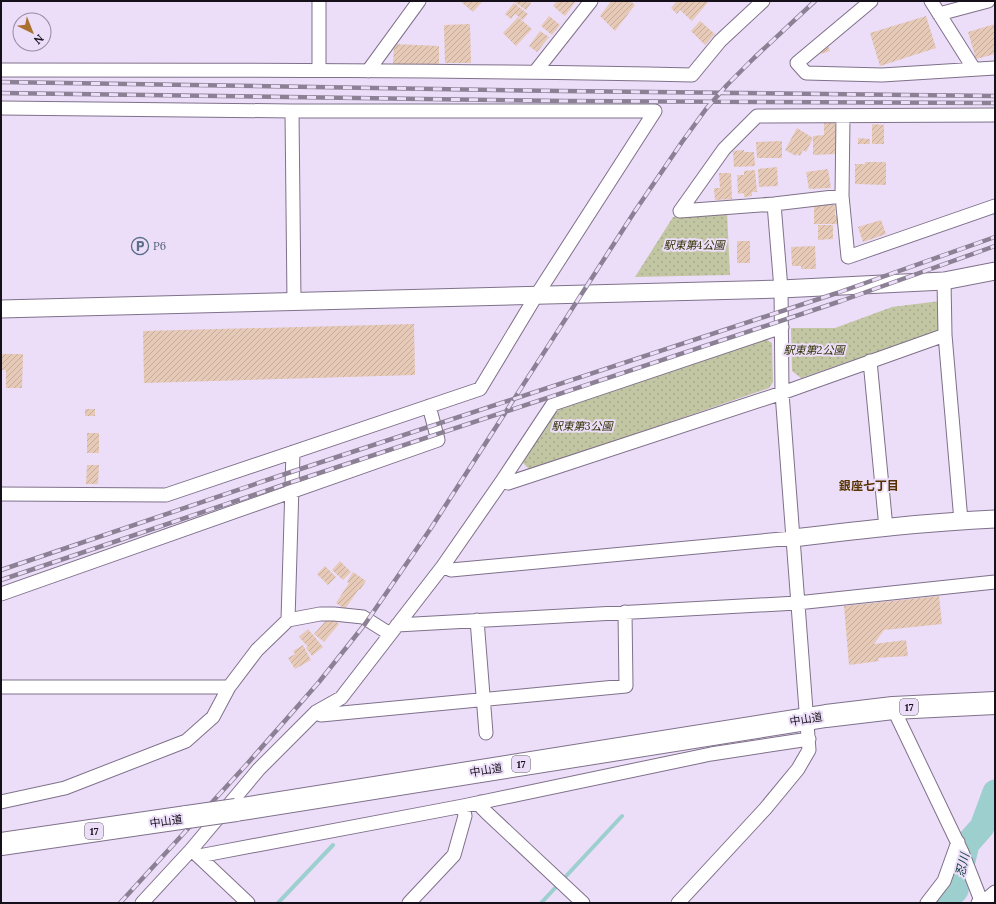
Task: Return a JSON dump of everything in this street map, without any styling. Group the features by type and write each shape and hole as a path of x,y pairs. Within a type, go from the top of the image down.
{"highway":[{"name":"中山道","path":"1,844 807,729 893,708 994,703"}],"street":[{"path":"318,70 319,1"},
{"path":"368,71 419,1"},
{"path":"535,72 591,1"},
{"path":"1,70 318,70 692,75 720,41 762,1"},
{"path":"871,1 797,63 806,73 882,75 995,68"},
{"path":"931,1 974,69"},
{"path":"940,14 988,1"},
{"path":"1,108 655,111 536,296 480,389 166,495 1,494"},
{"path":"292,110 294,302"},
{"path":"842,196 774,204 680,211 724,149 757,116 995,115"},
{"path":"843,116 842,196 848,257 995,206"},
{"path":"678,903 766,809 798,769 809,750 782,393 781,289 774,204"},
{"path":"1,309 781,289 944,281 995,271"},
{"path":"944,281 945,335 961,521"},
{"path":"142,903 195,853 259,769 316,712 341,698 443,566 553,404 782,328"},
{"path":"502,481 508,484 782,393 945,335"},
{"path":"870,362 886,528"},
{"path":"1,594 438,440 429,406"},
{"path":"288,620 293,452"},
{"path":"443,566 451,570 886,528 995,519"},
{"path":"1,802 65,788 186,741 213,717 229,687 257,650 288,620 320,614 334,614 363,617 393,629 477,620 797,603 995,582"},
{"path":"316,712 321,715 626,686 625,612"},
{"path":"477,620 486,733"},
{"path":"1,687 229,687"},
{"path":"893,708 960,847 980,903 995,892"},
{"path":"195,853 463,806 711,754 807,729"},
{"path":"481,802 482,808 487,813 583,903"},
{"path":"409,903 454,855 465,816 463,806"},
{"path":"927,903 944,881 960,847"},
{"path":"195,853 248,903"}],"green space":[{"name":"駅東第4公園","path":"727,212 730,275 635,277 673,217"},
{"name":"駅東第2公園","path":"940,301 942,330 801,378 792,371 791,328 835,328 892,307"},
{"name":"駅東第3公園","path":"764,338 772,343 773,382 769,388 530,470 522,462 558,408"}],"building":[{"path":"460,1 483,1 473,12"},
{"path":"513,1 529,1 531,3 526,10"},
{"path":"557,1 576,1 565,16 553,6"},
{"path":"611,1 630,1 635,5 615,31 600,16"},
{"path":"677,1 709,1 692,21 680,10 677,14 671,8"},
{"path":"514,3 528,14 523,20 515,14 511,19 505,14"},
{"path":"549,16 560,25 552,35 541,26"},
{"path":"926,16 936,48 880,66 870,33"},
{"path":"518,17 532,29 516,46 503,33"},
{"path":"700,21 715,34 705,45 691,31"},
{"path":"470,24 471,63 445,63 444,25"},
{"path":"995,24 995,54 976,59 968,32"},
{"path":"540,31 549,37 537,52 529,46"},
{"path":"394,44 439,46 439,65 393,66"},
{"path":"827,44 830,51 820,54 818,47"},
{"path":"824,123 835,123 837,154 813,155 813,136 824,135"},
{"path":"872,124 884,125 884,144 872,144"},
{"path":"797,128 813,138 806,152 803,150 800,156 797,154 796,156 785,150"},
{"path":"858,138 870,139 870,144 858,144"},
{"path":"782,141 782,158 757,158 756,142"},
{"path":"744,150 744,152 754,152 755,166 734,167 733,151"},
{"path":"865,162 886,162 886,185 855,184 855,164 865,164"},
{"path":"777,167 778,186 759,187 758,169"},
{"path":"828,169 831,188 809,189 806,172"},
{"path":"755,170 757,192 752,192 752,196 744,197 744,193 738,194 737,175 744,175 744,171"},
{"path":"719,173 731,173 732,199 715,200 714,188 720,188"},
{"path":"814,205 835,205 835,216 838,216 838,224 814,224"},
{"path":"881,220 886,234 863,242 858,227"},
{"path":"818,225 833,225 833,239 818,240"},
{"path":"737,241 750,241 750,263 737,263"},
{"path":"815,246 816,269 801,269 801,266 792,266 791,247"},
{"path":"414,324 415,375 144,383 143,331"},
{"path":"1,354 23,354 22,388 6,388 6,370 1,370"},
{"path":"85,409 95,409 95,416 85,416"},
{"path":"87,433 99,433 99,453 87,453"},
{"path":"87,465 99,465 98,484 86,484"},
{"path":"340,561 351,572 343,580 332,570"},
{"path":"325,566 336,577 328,585 317,574"},
{"path":"353,572 366,581 345,609 336,603 349,583 347,582"},
{"path":"939,596 942,624 884,630 874,644 906,640 908,656 878,658 879,661 849,665 844,606"},
{"path":"330,616 339,624 324,642 314,634"},
{"path":"308,629 323,647 312,656 306,648 308,647 299,637"},
{"path":"303,645 311,660 295,669 288,658 295,654 293,651"}],"waterway":[{"name":"忍川","path":"944,903 956,890 967,844 982,827 995,792"},
{"path":"541,903 622,816"},
{"path":"278,903 333,845"}],"railway":[{"path":"120,903 247,764 319,682 365,624 431,528 635,211 682,142 706,109 727,85 815,1"},
{"path":"1,82 995,96"},
{"path":"1,93 565,101 995,103"},
{"path":"1,570 279,476 837,293 995,237"},
{"path":"1,580 283,485 841,301 995,246"}],"place":[{"name":"P6","path":"140,246"}],"district":[{"name":"銀座七丁目","path":"869,485"}]}
